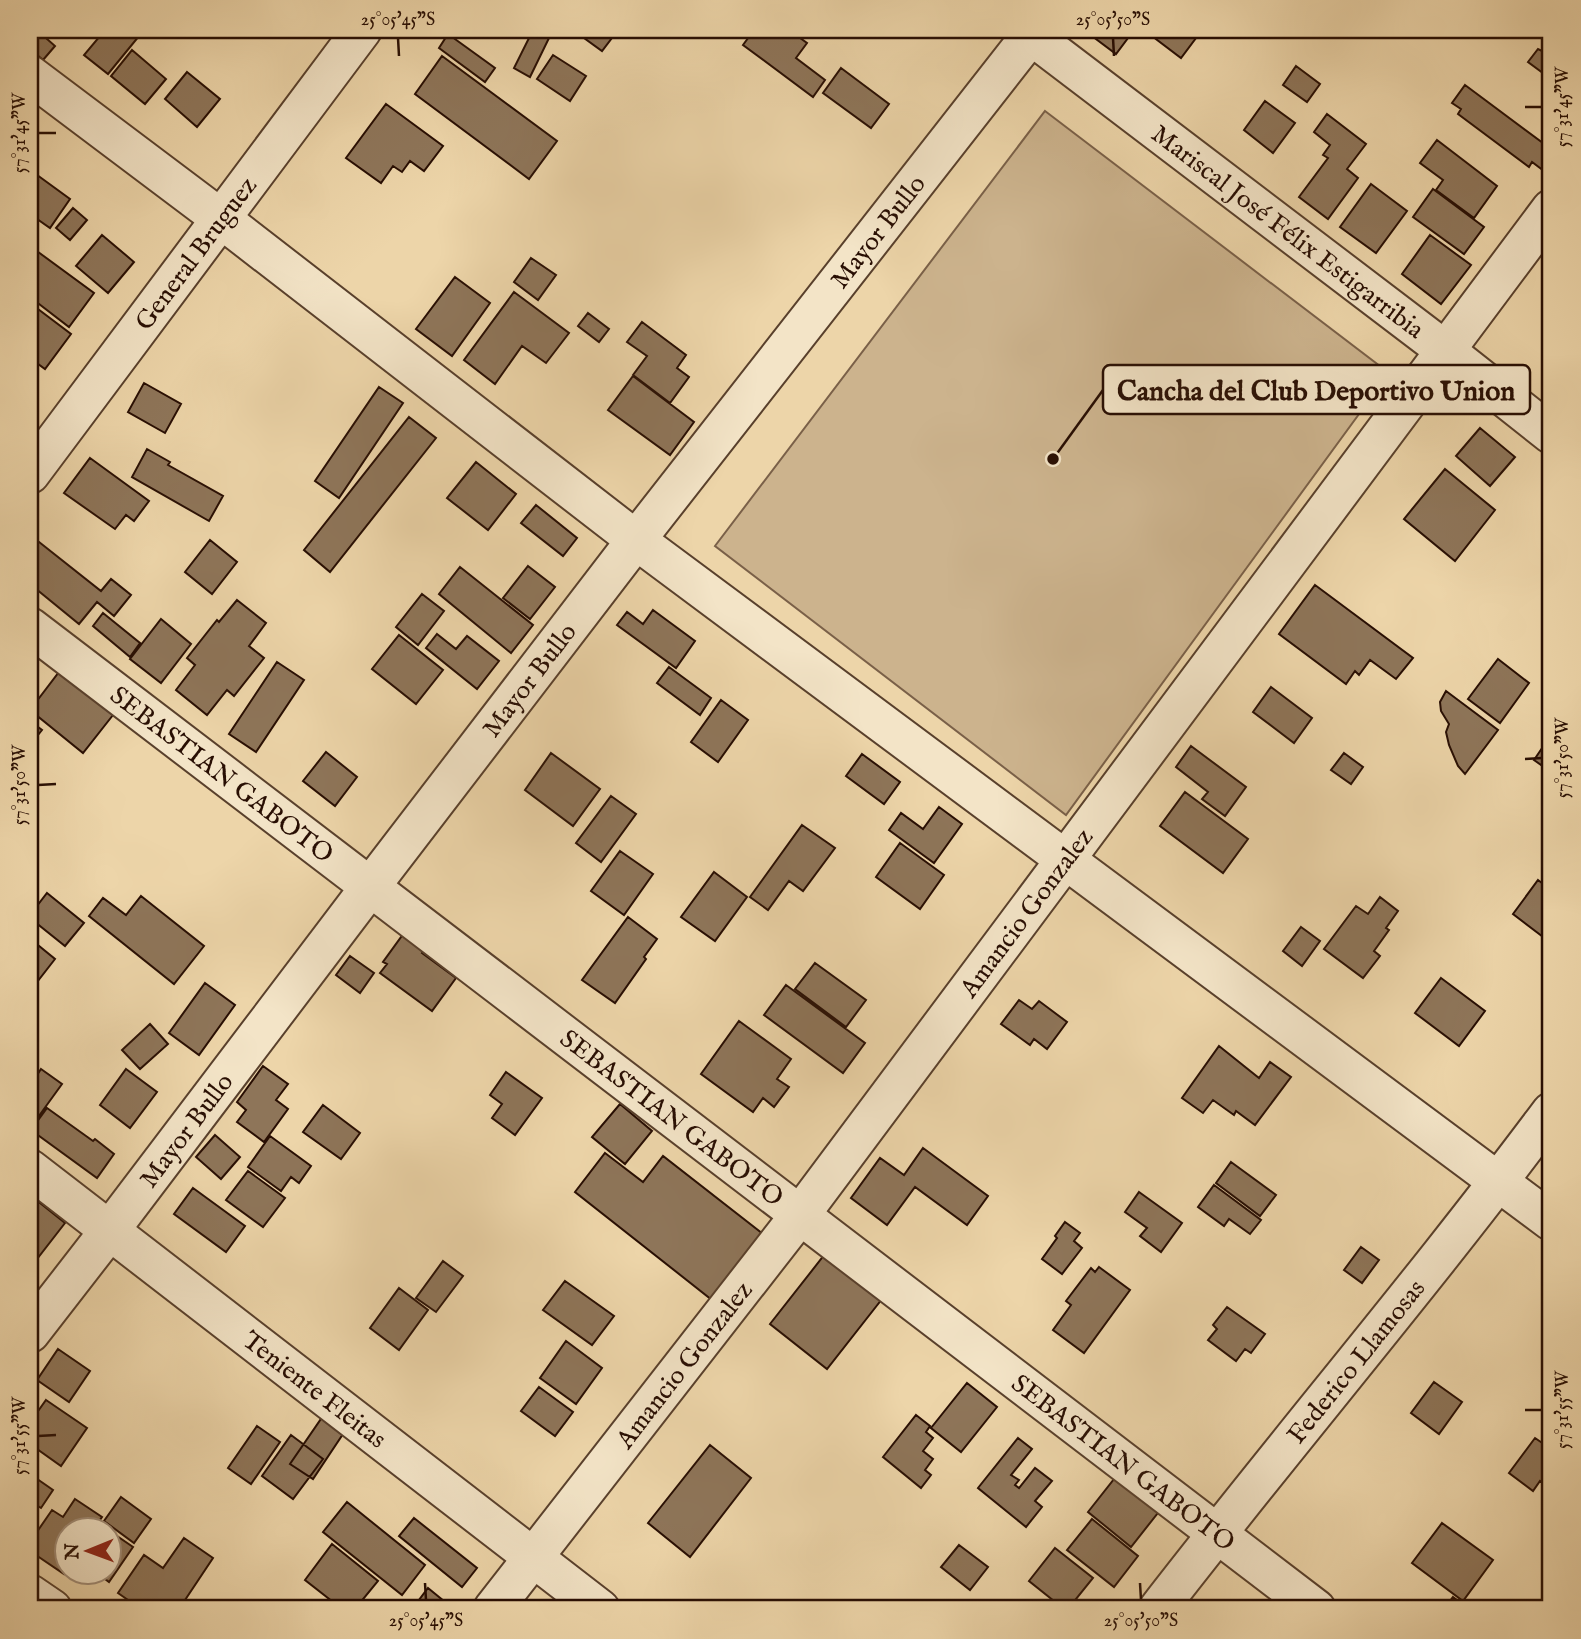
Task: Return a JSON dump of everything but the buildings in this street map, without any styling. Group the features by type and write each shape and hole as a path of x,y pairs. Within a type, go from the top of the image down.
{"street":[{"name":"General Bruguez","path":"30,474 362,30"},
{"name":"Mariscal José Félix Estigarribia","path":"1030,32 1551,434"},
{"name":"Mayor Bullo","path":"30,1332 636,540 1030,32"},
{"path":"30,75 220,218 636,540 1551,1221"},
{"name":"Amancio Gonzalez","path":"493,1609 800,1216 1551,209"},
{"name":"SEBASTIAN GABOTO","path":"30,627 1315,1609"},
{"name":"Federico Llamosas","path":"1158,1609 1551,1112"},
{"name":"Teniente Fleitas","path":"30,1169 533,1560 600,1609"},
{"path":"30,1594 52,1609"}],"shaded area":[{"path":"1045,111 1389,373 1066,815 715,546"}],"place":[{"name":"Cancha del Club Deportivo Union","path":"1053,459"}]}
